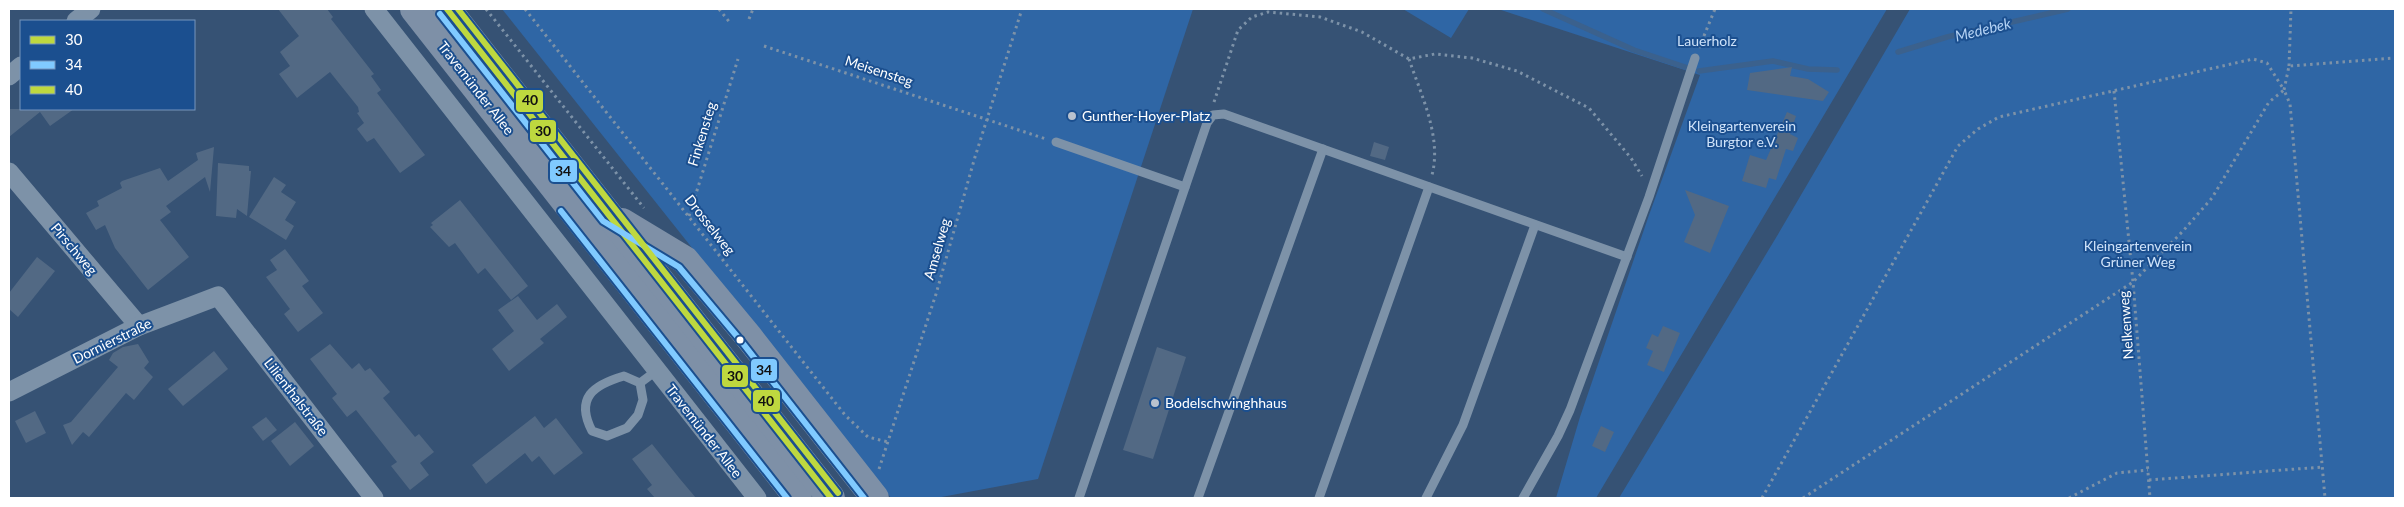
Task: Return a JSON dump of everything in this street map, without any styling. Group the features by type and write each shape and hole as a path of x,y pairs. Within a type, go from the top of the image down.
{"highway":[{"name":"Travemünder Allee","path":"414,9 798,498"},
{"name":"Travemünder Allee","path":"447,9 831,498"},
{"path":"609,215 685,260 748,336 873,497"}],"street":[{"path":"77,20 91,9"},
{"name":"Travemünder Allee","path":"374,9 757,498"},
{"path":"9,76 20,67"},
{"name":"Pirschweg","path":"9,172 139,326"},
{"name":"Dornierstraße","path":"9,392 139,326 218,296"},
{"name":"Lilienthalstraße","path":"218,296 374,498"}],"lane":[{"path":"1523,498 1558,436 1570,410 1649,197 1695,58"},
{"path":"1078,498 1207,123 1213,115 1224,114 1627,257"},
{"path":"1056,142 1185,187"},
{"path":"1198,498 1323,149"},
{"path":"1320,498 1429,187"},
{"path":"1426,498 1464,426 1535,225"},
{"path":"640,383 656,371"},
{"path":"624,376 640,383 643,400 638,415 627,428 607,436 592,431 584,416 586,400 596,388 624,376"}],"path":[{"path":"486,9 646,210"},
{"name":"Drosselweg","path":"525,9 846,415 868,437 888,442"},
{"path":"719,9 731,24"},
{"path":"750,20 753,9"},
{"name":"Amselweg","path":"873,497 873,484 936,294 987,118 1022,9"},
{"path":"1695,58 1715,9"},
{"path":"1803,498 2133,282 2183,232 2212,198 2269,102 2284,90 2289,66 2291,9"},
{"path":"1213,115 1215,95 1238,30 1252,18 1268,12 1320,17 1362,32 1409,59 1435,54 1495,63 1517,71 1589,108 1631,158 1642,175 1649,197"},
{"name":"Meisensteg","path":"764,46 1056,142"},
{"path":"2289,66 2395,58"},
{"name":"Finkensteg","path":"689,217 738,59"},
{"path":"1409,59 1430,122 1434,146 1433,170 1429,187"},
{"path":"1762,498 1958,146 1978,129 1999,117 2254,59 2267,63 2284,90 2290,104 2325,498"},
{"name":"Nelkenweg","path":"2114,91 2133,282 2150,498"},
{"path":"2149,480 2323,467"},
{"path":"2069,498 2117,473 2148,470"}],"green space":[{"path":"502,9 1193,9 1038,479 936,498 891,498"},
{"path":"1403,9 1469,9 1451,38"},
{"name":"Kleingartenverein Burgtor e.V.","path":"1498,9 1887,9 1596,498 1556,498 1580,417 1649,215 1700,75"},
{"name":"Kleingartenverein Grüner Weg","path":"1910,9 2395,9 2395,498 1619,498 1777,236"}],"building":[{"path":"278,9 327,9 333,17 331,19 374,74 371,76 381,90 377,93 425,155 400,173 374,138 367,142 357,129 364,123 357,113 359,112 358,107 330,72 297,98 279,74 290,66 280,52 299,36"},
{"path":"1792,67 1790,76 1808,79 1829,92 1823,101 1747,90 1750,73"},
{"path":"9,109 73,110 50,126 40,112 9,137"},
{"path":"1787,112 1796,116 1790,134 1798,138 1793,151 1786,149 1776,180 1769,178 1766,188 1742,181 1750,155 1766,160"},
{"path":"1374,142 1389,147 1385,160 1370,156"},
{"path":"214,147 210,192 205,177 166,206 171,212 160,220 189,257 148,290 115,248 105,225 96,230 86,213 99,206 97,201 122,188 120,183 122,181 160,168 168,181 198,160 196,153"},
{"path":"218,163 249,166 249,171 251,171 247,216 237,209 236,218 216,216"},
{"path":"274,177 286,185 281,192 296,202 285,220 294,226 286,240 249,217"},
{"path":"1685,190 1729,206 1710,253 1684,242 1695,215"},
{"path":"460,200 528,286 511,300 485,268 478,274 455,243 449,247 430,227 433,225 431,223"},
{"path":"285,249 309,281 302,286 323,313 298,332 284,314 290,309 266,277 277,270 270,260"},
{"path":"37,257 55,271 18,317 9,309 9,293"},
{"path":"518,296 537,320 557,304 567,317 540,339 544,343 509,371 492,349 514,331 498,310"},
{"path":"1663,326 1680,333 1664,372 1647,365 1653,351 1646,348 1652,334 1658,337"},
{"path":"138,344 149,362 144,368 153,377 134,400 126,393 89,437 83,432 72,445 63,425 71,422 118,367 109,360 113,353 123,347"},
{"path":"330,344 352,369 359,363 365,371 370,368 390,392 383,398 415,437 419,434 434,452 420,463 429,475 410,490 391,466 397,462 356,410 347,417 332,398 337,394 310,359"},
{"name":"Bodelschwinghhaus","path":"1157,347 1186,357 1153,459 1123,450"},
{"path":"214,351 228,369 183,406 168,389"},
{"path":"35,411 46,433 26,443 15,421"},
{"path":"535,416 544,428 556,418 583,453 554,475 539,456 532,462 525,453 486,484 472,465"},
{"path":"266,417 277,430 263,441 252,427"},
{"path":"295,422 314,446 290,466 271,441"},
{"path":"1601,426 1614,432 1605,452 1592,446"},
{"path":"652,444 696,498 655,498 647,489 652,485 632,459"}],"waterway":[{"name":"Medebek","path":"1543,9 1634,50 1688,68"},
{"name":"Medebek","path":"1898,52 1947,37 2068,9"},
{"name":"Medebek","path":"1699,71 1773,61 1808,69 1837,70"}],"transit line":[{"name":"30","path":"447,9 831,498"},
{"name":"40","path":"458,9 838,493"},
{"name":"34","path":"440,14 603,221 679,267 741,341 864,498"},
{"name":"34","path":"561,211 787,498"}],"place":[{"name":"Gunther-Hoyer-Platz","path":"1072,116"},
{"name":"Bodelschwinghhaus","path":"1155,403"}],"park label":[{"name":"Lauerholz","path":"1707,41"}]}
